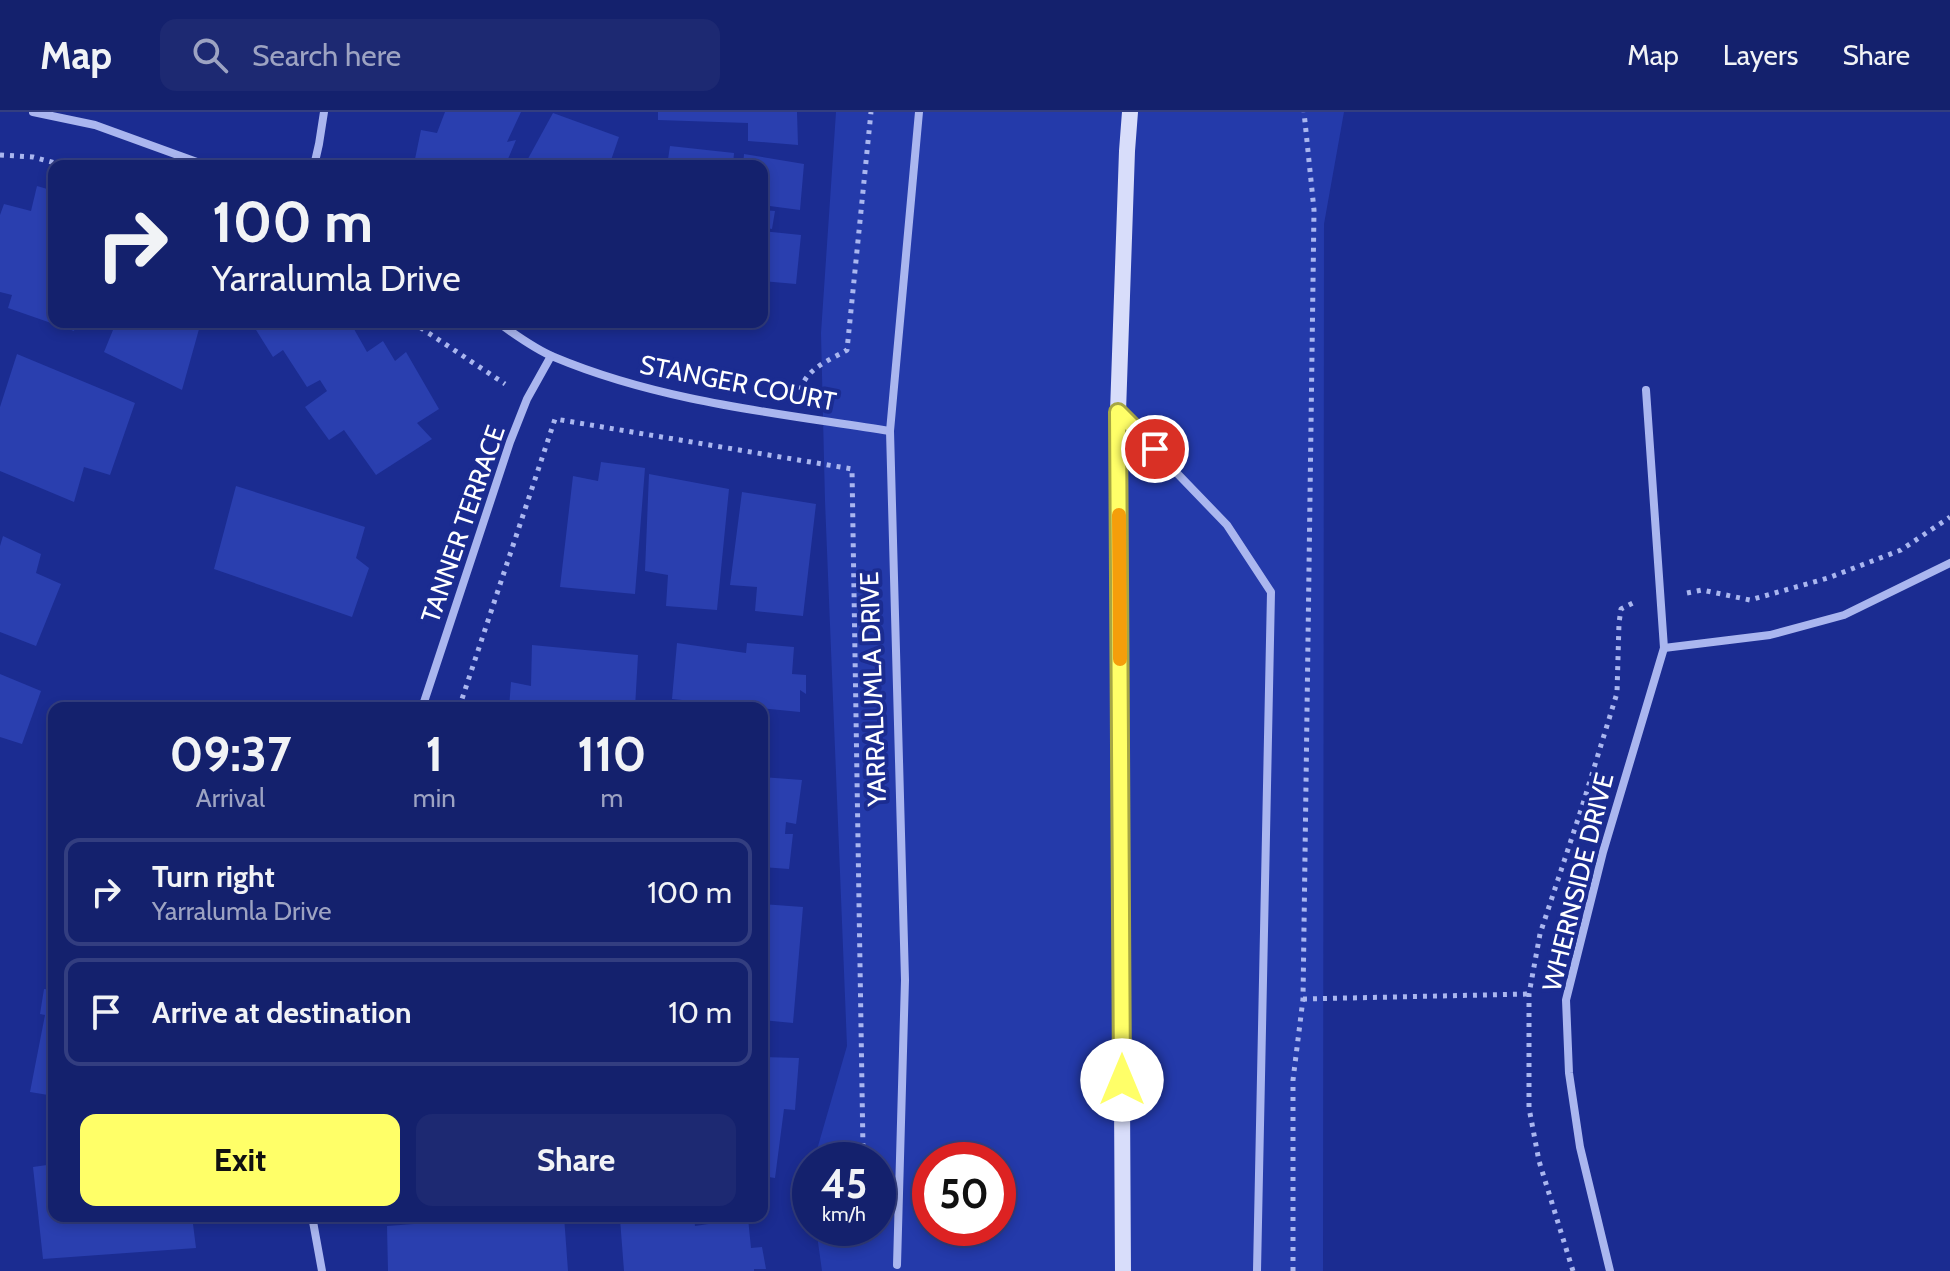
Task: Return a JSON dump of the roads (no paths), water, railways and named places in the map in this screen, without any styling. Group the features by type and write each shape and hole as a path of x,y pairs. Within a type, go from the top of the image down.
{"main road":[{"path":"1123,1271 1118,412 1130,112"}],"street":[{"path":"33,112 95,125 191,160"},
{"path":"315,160 324,112"},
{"name":"YARRALUMLA DRIVE","path":"897,1265 905,980 890,431 919,112"},
{"name":"STANGER COURT","path":"507,328 551,356 629,384 688,399 890,431"},
{"name":"TANNER TERRACE","path":"424,702 510,442 527,399 551,356"},
{"name":"WHERNSIDE DRIVE","path":"1610,1271 1580,1147 1569,1073 1566,1000 1603,852 1664,648 1646,390"},
{"path":"1118,412 1227,525 1271,592 1257,1271"},
{"path":"1664,648 1770,635 1844,615 1950,563"},
{"path":"313,1222 322,1271"}]}
